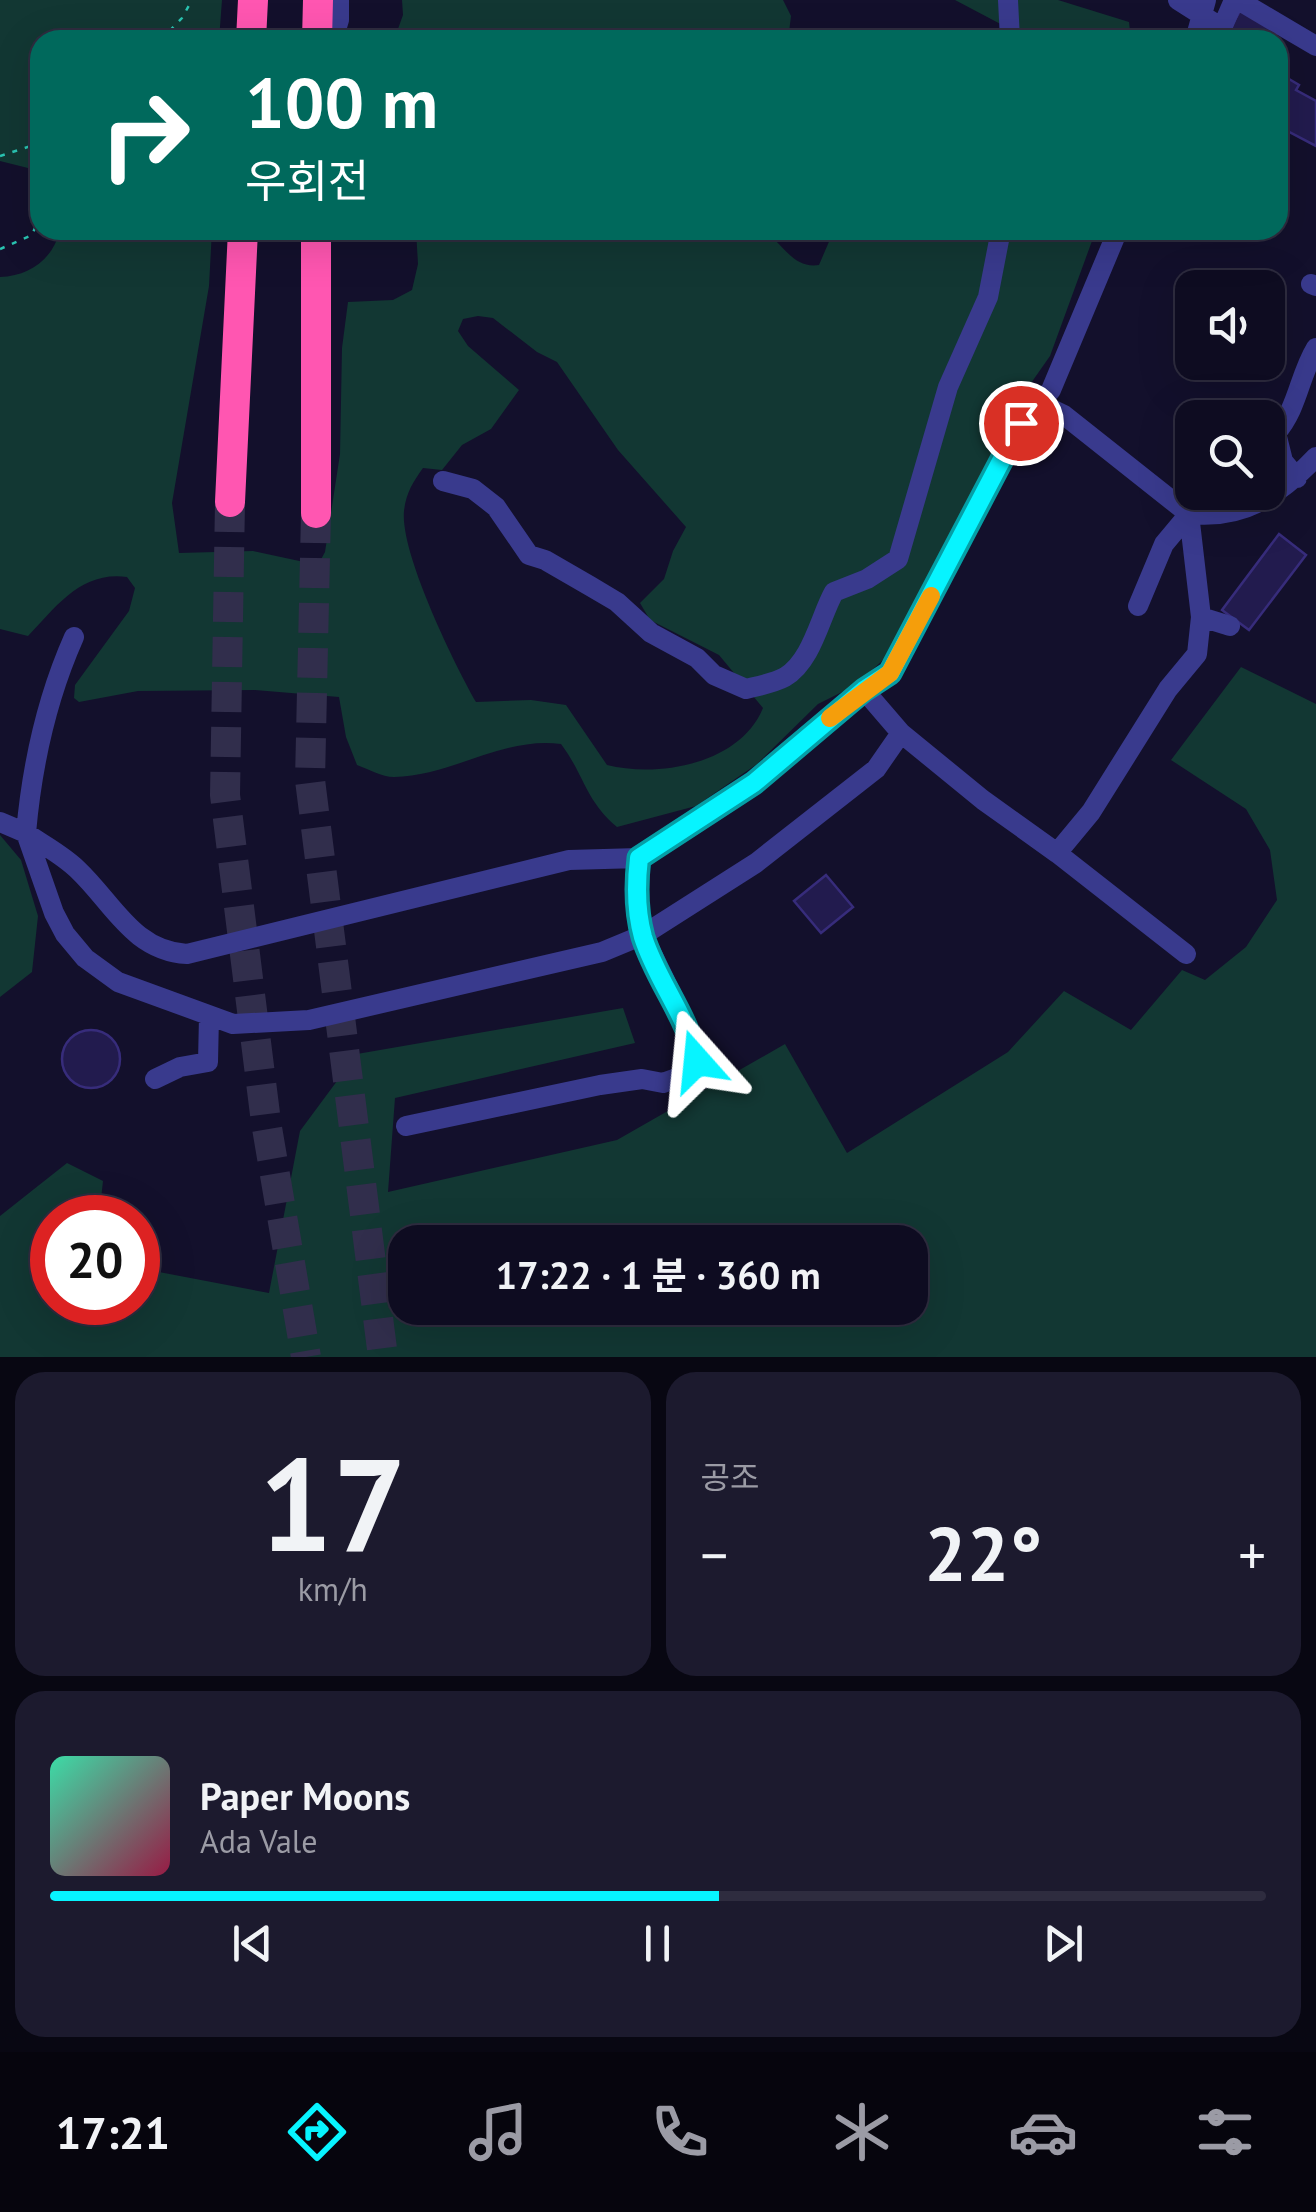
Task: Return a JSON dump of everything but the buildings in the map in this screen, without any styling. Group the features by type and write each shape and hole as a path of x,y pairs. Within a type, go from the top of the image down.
{"highway":[{"path":"252,30 253,0"},
{"path":"318,0 318,30"},
{"path":"230,502 242,240"},
{"path":"316,240 316,513"}],"lane":[{"path":"336,30 339,0"},
{"path":"1008,0 1010,30"},
{"path":"1178,0 1204,8 1222,28 1236,0 1316,46"},
{"path":"443,481 473,489 496,507 529,556 545,560 617,602 651,633 697,658 714,675 746,689 785,677 798,666 834,592 867,580 898,559 948,387 988,296 1000,240"},
{"path":"0,822 26,833 76,867 148,944 168,953 187,954 569,860 639,858 754,783 864,690 890,673 1021,423 1051,390 1114,240"},
{"path":"1296,478 1283,460 1276,433 1290,417 1308,360 1316,348"},
{"path":"1038,404 1064,415 1189,514 1214,517 1264,502 1316,457"},
{"path":"1138,606 1164,544 1189,514"},
{"path":"1056,853 1091,812 1168,689 1197,654 1201,617 1189,514"},
{"path":"1201,617 1230,626"},
{"path":"74,637 53,684 30,790 26,833 54,913 64,934 85,958 118,982 233,1024 309,1020 602,952 642,935 756,862 876,770 901,733"},
{"path":"864,690 901,733 1186,954"},
{"path":"406,1126 600,1084 642,1079 663,1084 688,1074 697,1061 692,1034 642,935 636,884 639,858"},
{"path":"155,1079 180,1067 208,1062 209,1016"}],"path":[{"path":"171,30 192,0"},
{"path":"0,156 30,146"},
{"path":"0,249 30,236"}],"green space":[{"path":"0,0 222,0 220,30 30,30 30,168 0,161"},
{"path":"402,0 783,0 791,16 789,30 398,30 403,15"},
{"path":"955,0 1058,0 1129,22 1130,30 1012,30"},
{"path":"57,240 211,240 209,286 172,503 179,553 253,551 318,565 325,552 340,454 342,348 348,302 393,300 412,290 418,264 417,240 774,240 801,263 819,265 830,240 1092,240 1050,356 1015,406 1008,434 884,659 856,685 818,704 757,764 696,806 617,827 598,807 561,744 519,746 437,770 389,777 357,765 346,737 339,697 255,690 138,691 79,702 74,698 75,685 129,611 135,588 127,577 96,579 83,585 28,636 0,629 0,277 30,269","holes":["493,318 537,352 557,362 618,450 686,527 664,579 640,603 650,620 719,655 763,708 752,727 717,754 673,767 628,769 607,765 566,705 531,700 476,702 442,636 410,553 405,530 406,499 423,468 442,470 462,445 491,429 519,390 468,346 458,331 463,319"]},
{"path":"1241,667 1316,704 1316,1357 0,1357 0,1216 67,1163 103,1181 101,1195 30,1195 30,1325 160,1325 160,1272 269,1293 300,1131 357,1054 623,1008 635,1043 395,1098 388,1192 617,1140 785,1044 847,1153 1008,1052 1064,991 1131,1030 1182,970 1205,980 1246,947 1277,900 1270,850 1246,809 1171,760"},
{"path":"0,835 21,860 38,916 32,972 0,997"}],"tunnel":[{"path":"230,502 225,795 266,1122 306,1357"},
{"path":"316,513 310,780 383,1357"}],"slow traffic":[{"path":"830,718 890,673 931,596"}],"route":[{"path":"697,1061 692,1034 642,935 636,884 639,858 754,783 864,690 890,673 1021,423"}]}
